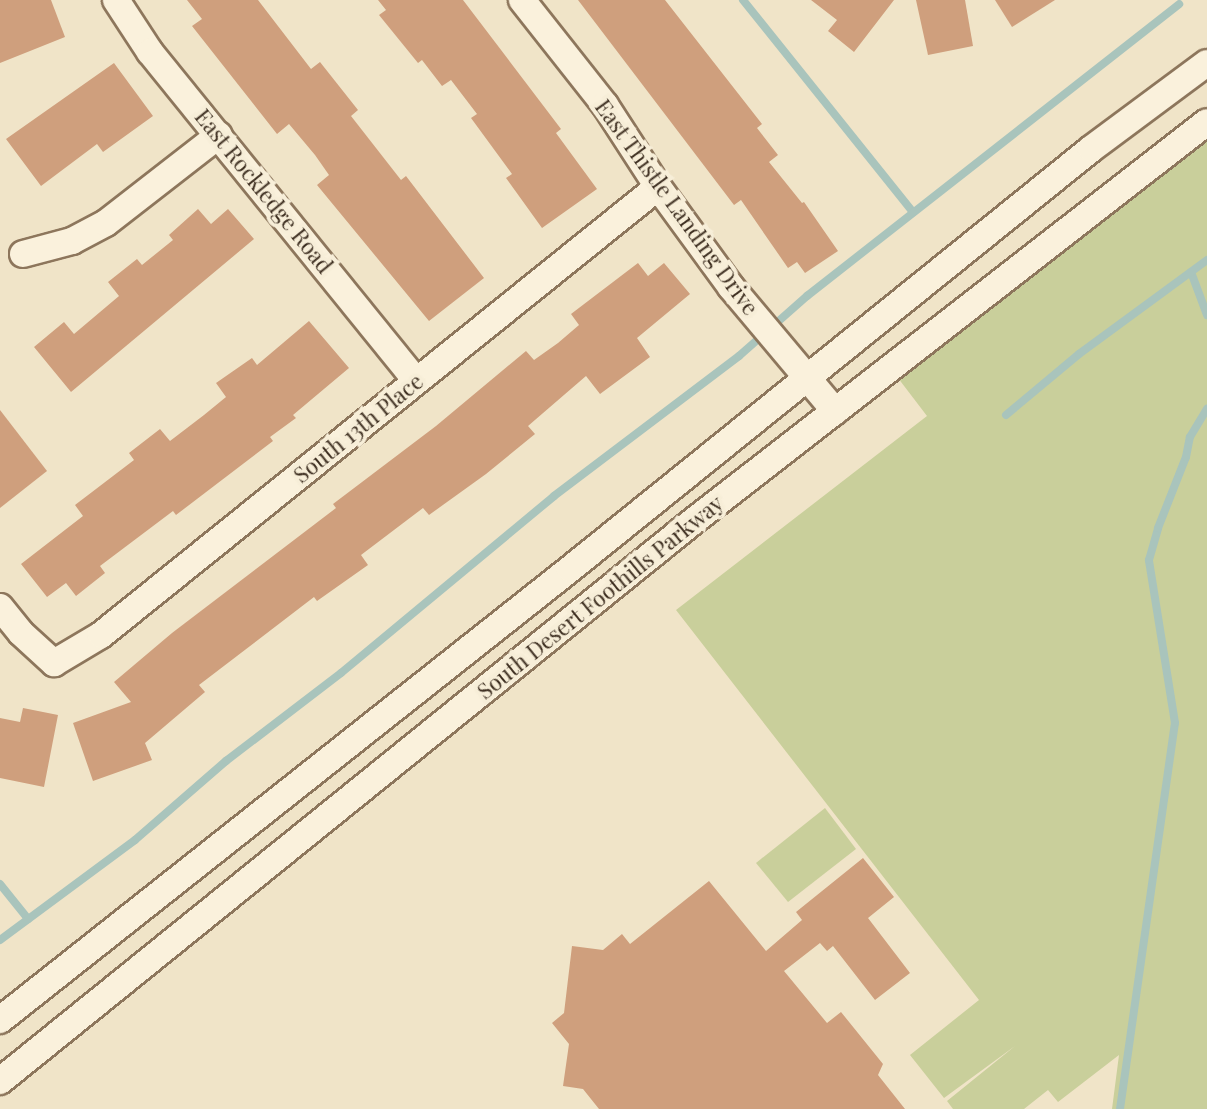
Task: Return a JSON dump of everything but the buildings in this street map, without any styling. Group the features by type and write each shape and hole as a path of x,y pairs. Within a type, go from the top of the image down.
{"street":[{"name":"East Rockledge Road","path":"116,0 150,52 416,381"},
{"name":"East Thistle Landing Drive","path":"522,0 605,105 658,187 752,312 835,411"},
{"name":"South Desert Foothills Parkway","path":"0,1020 1091,149 1207,63"},
{"name":"South Desert Foothills Parkway","path":"0,1081 691,523 1207,122"},
{"path":"23,254 72,241 106,223 219,135"},
{"name":"South 13th Place","path":"0,607 21,633 54,663 101,635 658,187"},
{"path":"381,717 409,753"}],"green space":[{"path":"1207,132 1207,1109 1112,1109 1119,1055 1058,1102 1048,1090 1024,1109 953,1109 947,1101 1015,1046 944,1098 910,1055 979,1000 676,610 927,416 898,378"},
{"path":"825,808 856,849 788,902 756,863"}],"waterway":[{"path":"743,0 913,212"},
{"path":"0,940 135,840 226,761 341,673 554,496 739,356 807,296 1179,4"},
{"path":"1006,415 1079,354 1207,260"},
{"path":"1191,272 1207,315"},
{"path":"1120,1109 1175,723 1149,560 1186,457 1190,437 1207,409"},
{"path":"0,884 28,919"}]}
